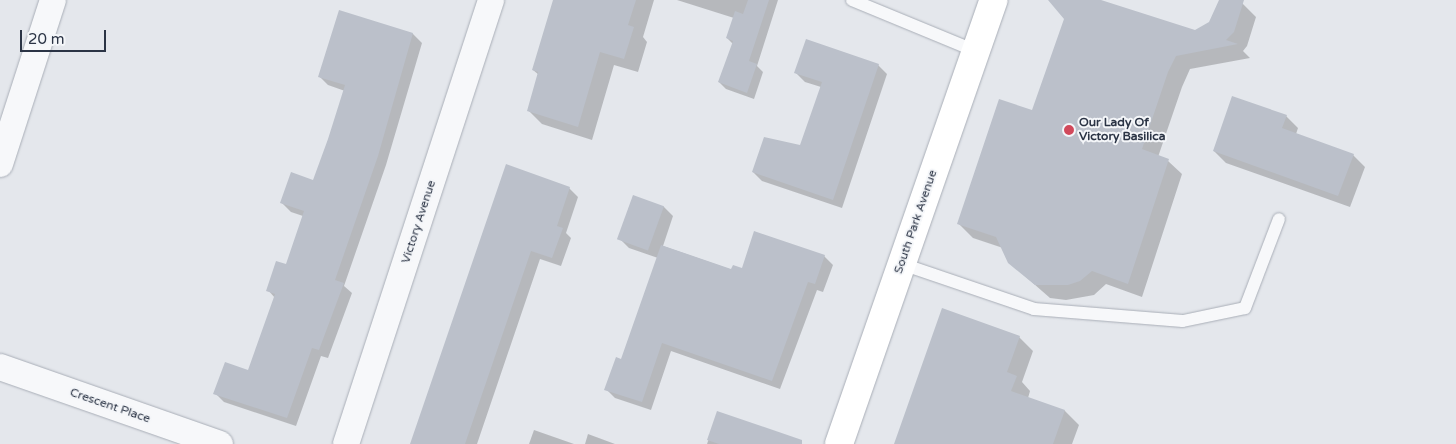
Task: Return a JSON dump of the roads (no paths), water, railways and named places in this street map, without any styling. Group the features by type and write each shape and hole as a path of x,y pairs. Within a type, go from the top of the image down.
{"main road":[{"name":"South Park Avenue","path":"838,444 994,0"}],"street":[{"path":"0,164 53,0"},
{"name":"Victory Avenue","path":"346,444 491,0"},
{"name":"Crescent Place","path":"0,368 220,444"}],"lane":[{"path":"852,0 976,51"},
{"path":"902,264 1034,309 1183,321 1244,308 1279,219"}],"place":[{"name":"Our Lady Of Victory Basilica","path":"1069,130"}]}
